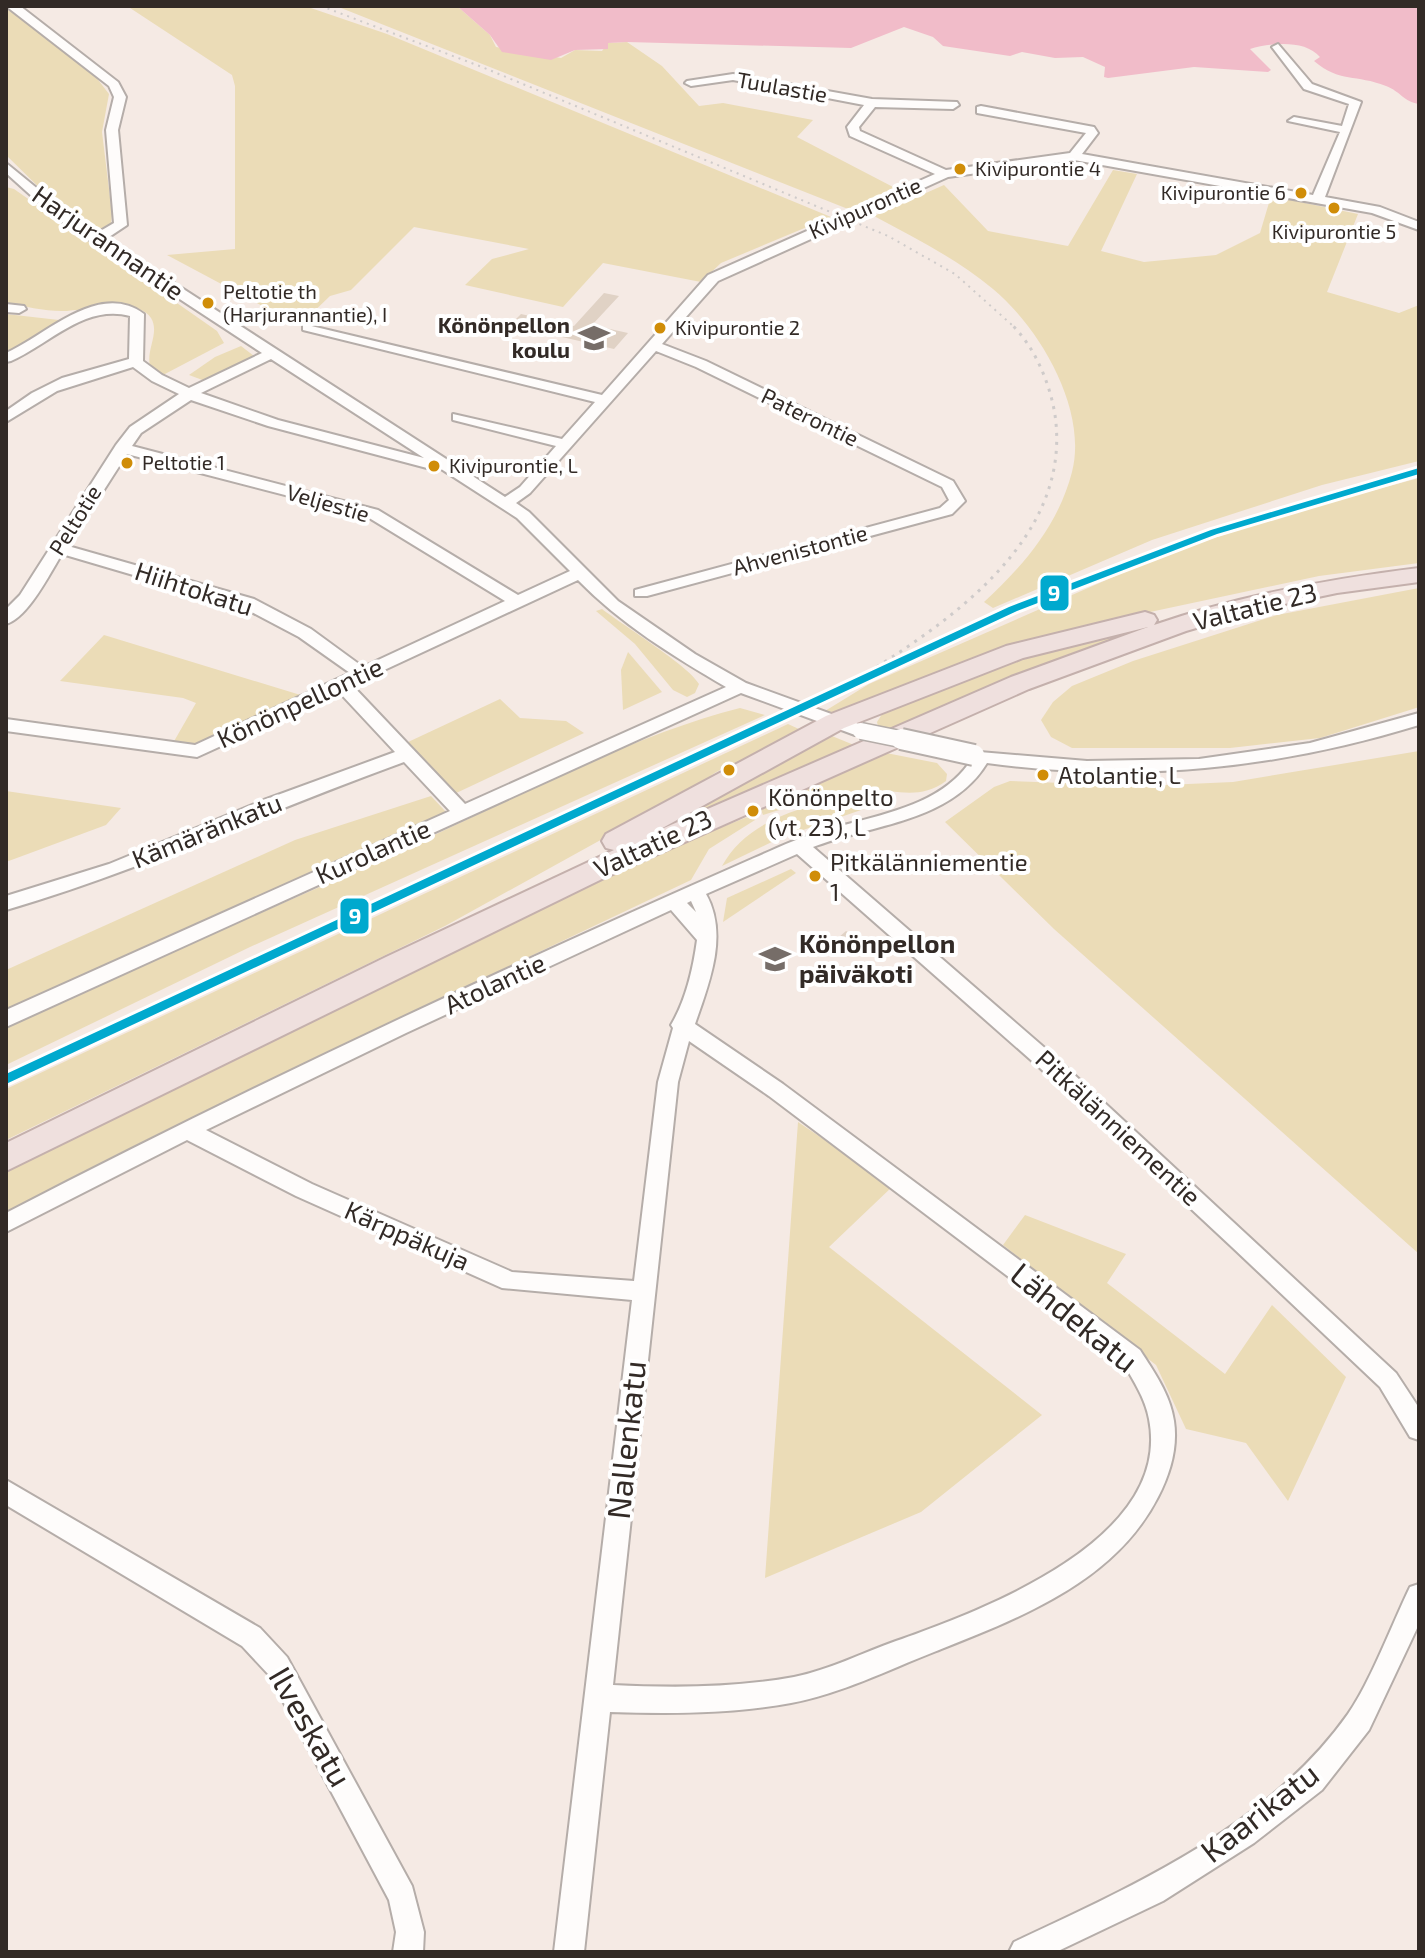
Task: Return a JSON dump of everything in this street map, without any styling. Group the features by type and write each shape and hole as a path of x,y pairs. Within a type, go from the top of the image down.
{"highway":[{"name":"Valtatie 23","path":"6,1158 348,988 743,802 1028,681 1129,642 1223,613 1365,579 1419,575"},
{"path":"348,988 840,724 952,674 1076,635 1273,592 1365,579"}],"street":[{"path":"9,6 16,8 114,84 120,97 112,130 121,225 97,239"},
{"path":"1278,47 1302,82 1316,93 1355,102 1347,130 1318,199"},
{"name":"Tuulastie","path":"691,83 733,77 872,103 953,105"},
{"name":"Tuulastie","path":"872,103 853,127 854,133 945,174"},
{"path":"981,110 1090,130 1092,133 1074,156"},
{"path":"1294,121 1347,130"},
{"name":"Kivipurontie","path":"506,503 525,490 713,278 945,174 1074,156 1375,210 1419,226"},
{"name":"Harjurannantie","path":"9,175 97,239 506,503 540,530 579,573 628,618 740,687 840,724 978,755 1120,769 1224,765 1332,747 1419,719"},
{"path":"6,358 33,347 75,315 112,310 137,314 136,362"},
{"path":"308,327 605,400"},
{"name":"Paterontie","path":"653,345 701,364 948,484 957,501"},
{"name":"Peltotie","path":"6,619 26,598 135,430 191,393 272,353"},
{"path":"136,362 169,385 319,436 427,463 437,460"},
{"path":"6,418 33,395 55,384 136,362"},
{"path":"458,417 565,444"},
{"name":"Veljestie","path":"121,448 372,513 516,601"},
{"name":"Ahvenistontie","path":"641,593 946,511 957,501"},
{"name":"Hiihtokatu","path":"58,548 248,603 305,633 362,674"},
{"name":"Könönpellontie","path":"6,725 197,751 579,573"},
{"path":"342,685 462,812"},
{"name":"Kurolantie","path":"6,1019 740,687"},
{"name":"Kämäränkatu","path":"6,903 116,869 270,804 407,754"},
{"name":"Atolantie","path":"6,1223 186,1129 695,891 799,845 948,796 966,781 978,755"},
{"name":"Pitkälänniementie","path":"799,845 1025,1042 1240,1240 1388,1380 1419,1429"},
{"name":"Nallenkatu","path":"569,1952 668,1082 681,1025 699,980 707,920 695,891"},
{"path":"673,901 705,933"},
{"name":"Lähdekatu","path":"599,1698 688,1702 795,1690 957,1632 1066,1579 1119,1532 1151,1495 1164,1450 1158,1406 1149,1379 1132,1357 776,1090 681,1025"},
{"name":"Kärppäkuja","path":"186,1129 227,1153 304,1190 447,1256 510,1281 540,1286 644,1291"},
{"name":"Ilveskatu","path":"6,1491 37,1513 251,1637 278,1666 402,1896 410,1932 408,1952"},
{"name":"Kaarikatu","path":"1024,1952 1153,1891 1244,1833 1312,1780 1359,1721 1419,1596"}],"shaded area":[{"path":"127,6 305,6 387,34 831,217 721,263 701,282 603,263 563,307 465,285 492,259 529,249 414,227 351,290 330,296 304,321 283,317 167,255 235,249 235,86 232,75"},
{"path":"336,6 457,6 490,35 496,47 561,58 575,50 602,51 608,43 627,42 662,66 699,106 723,103 813,120 797,137 895,188 848,209"},
{"path":"457,6 1419,6 1419,104 1386,86 1323,68 1314,61 1320,57 1314,51 1297,45 1277,44 1250,49 1271,70 1268,72 1194,67 1108,78 1104,77 1105,67 1083,57 1055,58 1022,52 1010,56 943,46 933,37 904,27 851,48 627,42 608,43 608,49 575,50 551,60 502,52 490,35"},
{"path":"6,8 92,72 109,94 102,132 112,214 111,224 96,231 52,200 6,155"},
{"path":"1113,170 1137,174 1101,251 1144,262 1216,255 1260,233 1271,196 1358,214 1327,292 1399,313 1419,305 1419,461 1322,485 1152,540 993,608 984,602 1037,544 1066,492 1075,448 1066,397 1043,348 1011,306 993,289 950,259 874,216 944,185 988,231 1068,246"},
{"path":"6,187 14,189 217,331 224,343 163,375 150,366 154,329 151,318 145,312 123,307 55,311 6,303"},
{"path":"6,314 59,320 34,340 6,354"},
{"path":"241,346 254,356 205,381 189,375 215,357"},
{"path":"1419,478 1419,563 1319,576 1075,628 921,678 854,710 838,713 825,711 869,684 1168,553 1300,510"},
{"path":"1419,588 1419,707 1320,738 1230,748 1072,748 1051,737 1041,720 1053,702 1072,686 1133,661 1277,615"},
{"path":"1216,608 893,730 878,726 877,722 884,711 990,666 1079,640"},
{"path":"602,609 693,676 699,684 695,693 687,697 673,690 635,644 596,611"},
{"path":"104,635 307,697 197,746 173,743 196,703 183,698 60,681"},
{"path":"628,652 662,692 623,710 621,670"},
{"path":"500,699 520,718 566,721 584,733 452,795 406,743"},
{"path":"740,708 765,715 250,947 6,1065 6,1023 351,873 611,753 698,720"},
{"path":"788,724 801,730 763,755 720,770 700,785 445,926 6,1140 6,1089"},
{"path":"827,734 854,745 530,895"},
{"path":"876,751 937,763 947,774 946,781 935,788 912,793 866,790 843,793 763,815 761,810 773,803"},
{"path":"1419,751 1419,1254 1054,929 945,822 994,787 1010,781 1143,786 1233,782"},
{"path":"6,791 121,808 106,825 6,862"},
{"path":"431,796 446,812 6,1017 6,970 295,840"},
{"path":"879,796 890,800 780,838 722,866 734,848 769,822 812,806"},
{"path":"750,816 755,820 709,849 691,880 303,1064 6,1214 6,1169 671,847"},
{"path":"791,869 796,873 723,922 727,898"},
{"path":"798,1122 893,1186 829,1247 1042,1415 921,1512 765,1578"},
{"path":"1025,1215 1126,1254 1107,1283 1225,1374 1272,1305 1346,1377 1288,1501 1246,1443 1186,1429 1156,1365 1003,1245"}],"building":[{"name":"Könönpellon koulu","path":"604,293 619,296 592,325 628,333 614,349 510,325 521,314 574,326"},
{"path":"846,931 864,942 848,956 830,945"}],"railway":[{"path":"321,6 482,67 888,236 955,274 1012,325"},
{"path":"854,681 927,633 996,574 1024,539 1044,501 1055,460 1055,415 1040,365 1012,325"}],"transit line":[{"name":"9","path":"6,1079 1013,609 1214,532 1419,471"}],"place":[{"name":"Kivipurontie 4","path":"960,169"},
{"name":"Kivipurontie 6","path":"1301,193"},
{"name":"Kivipurontie 5","path":"1334,208"},
{"name":"Peltotie th (Harjurannantie), I","path":"208,303"},
{"name":"Kivipurontie 2","path":"660,328"},
{"name":"Könönpellon koulu","path":"594,338"},
{"name":"Peltotie 1","path":"127,463"},
{"name":"Kivipurontie, L","path":"434,466"},
{"name":"Atolantie, L","path":"1043,775"},
{"name":"Könönpelto (vt. 23), L","path":"753,811"},
{"name":"Pitkälänniementie 1","path":"815,876"},
{"name":"Könönpellon päiväkoti","path":"775,959"}]}
